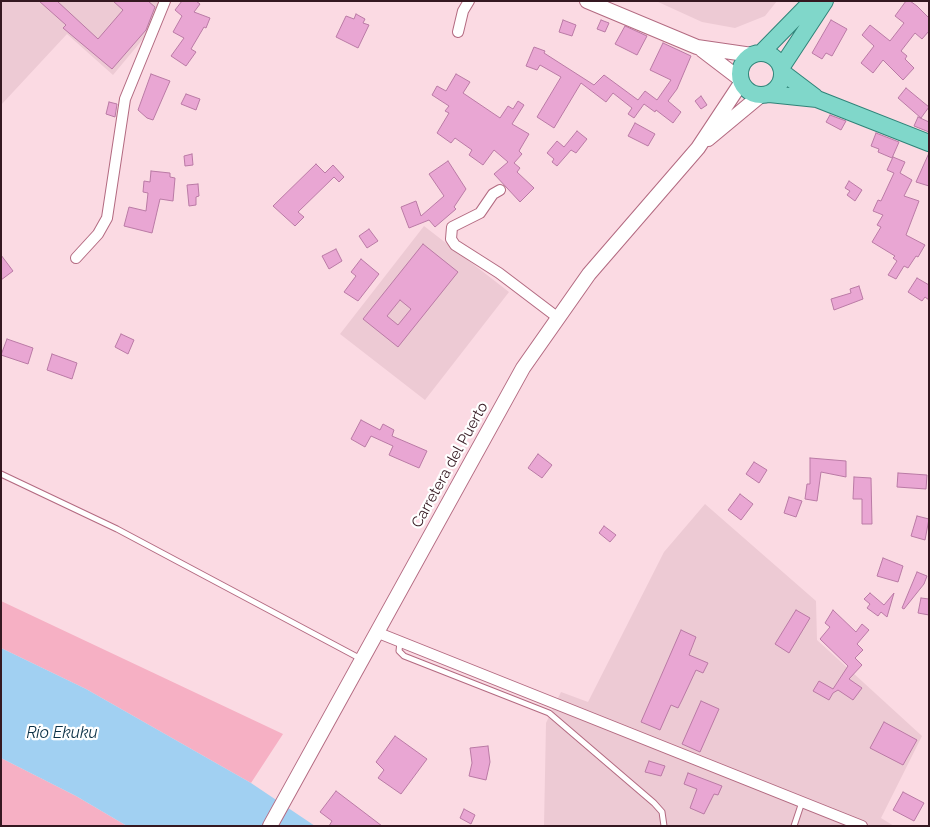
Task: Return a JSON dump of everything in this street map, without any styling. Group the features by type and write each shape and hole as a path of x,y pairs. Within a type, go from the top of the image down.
{"main road":[{"path":"587,1 697,47 741,81 749,92 817,99 929,143"},
{"path":"741,81 742,65 812,1"},
{"path":"765,95 779,85 782,70 825,1"},
{"path":"697,47 756,54 776,59 782,70 817,99"},
{"name":"Carretera del Puerto","path":"270,826 523,368 588,274 698,148 741,81"},
{"name":"Carretera del Puerto","path":"698,148 765,95"}],"street":[{"path":"76,258 98,234 107,218 125,99 165,1"},
{"path":"458,32 463,11 469,1"},
{"path":"500,190 493,194 480,213 452,227 451,239 455,245 499,273 557,317"},
{"path":"376,632 862,826"}],"lane":[{"path":"1,474 117,529 362,659"},
{"path":"400,642 400,651 404,656 549,713 654,803 662,812 664,826"},
{"path":"794,826 802,802"}],"shaded area":[{"path":"1,1 158,1 161,5 153,27 113,75 67,34 1,105"},
{"path":"656,1 777,1 765,16 735,28 702,22"},
{"path":"424,226 509,292 425,400 340,334"},
{"path":"705,504 816,601 817,640 922,736 881,818 894,826 544,826 546,723 561,692 588,702 664,552"},
{"path":"1,601 283,734 251,783 86,689 1,648"},
{"path":"1,758 76,796 127,826 1,826"}],"water":[{"name":"Río Ekuku","path":"1,648 86,689 251,783 315,826 127,826 76,796 1,758"}],"building":[{"path":"39,1 57,1 98,39 123,10 113,1 148,1 155,7 146,30 112,69 63,28 66,25"},
{"path":"182,1 196,1 200,4 194,12 210,18 206,28 204,27 191,49 196,52 186,66 171,56 184,38 173,32 182,16 175,10"},
{"path":"906,1 910,1 917,6 929,18 929,31 922,39 915,33 901,51 907,56 905,59 914,68 903,80 883,60 873,73 861,63 874,46 862,35 870,25 890,41 904,23 895,16"},
{"path":"356,14 365,19 363,23 369,25 358,48 336,37 346,16 354,19"},
{"path":"563,20 576,25 572,36 559,32"},
{"path":"601,20 609,23 605,32 597,29"},
{"path":"831,20 847,29 832,56 826,53 822,59 812,53"},
{"path":"625,26 647,36 637,55 615,44"},
{"path":"663,43 691,56 677,89 668,101 681,112 673,123 656,110 655,112 644,104 634,118 628,114 632,108 613,93 606,102 581,83 554,128 537,117 561,77 540,65 537,70 526,66 534,47 545,51 544,53 594,85 604,75 638,100 645,91 657,100 671,80 650,70"},
{"path":"151,74 170,81 153,120 147,118 138,110"},
{"path":"456,74 470,82 463,93 500,118 508,106 513,109 518,101 524,105 512,124 529,134 519,151 522,154 514,163 520,168 517,172 534,188 520,202 494,174 508,162 494,150 483,165 469,155 472,150 455,138 451,143 437,133 449,113 445,111 449,106 432,95 437,86 446,91"},
{"path":"906,88 929,107 921,118 898,98"},
{"path":"186,94 200,99 196,110 181,104"},
{"path":"701,96 707,105 701,109 695,101"},
{"path":"109,102 117,104 115,117 106,114"},
{"path":"830,115 846,121 841,130 826,122"},
{"path":"918,117 929,122 929,132 914,126"},
{"path":"635,123 655,134 648,146 628,136"},
{"path":"577,131 587,139 576,153 571,150 557,166 552,162 554,159 547,153 557,141 564,147"},
{"path":"876,133 899,142 892,158 878,152 879,149 871,146"},
{"path":"929,153 929,186 916,182"},
{"path":"192,154 193,165 185,166 184,156"},
{"path":"893,157 905,162 900,173 912,180 904,196 919,201 906,235 925,245 918,257 916,256 908,268 904,266 896,279 888,275 897,261 893,258 895,256 872,242 881,227 877,225 883,215 873,211 878,200 881,201 894,173 887,170"},
{"path":"448,161 466,189 454,207 456,209 435,227 429,220 409,228 401,207 416,201 421,216 444,196 429,174"},
{"path":"316,164 325,173 333,165 344,177 339,182 334,177 298,212 304,217 295,226 273,206"},
{"path":"151,171 170,173 170,177 175,178 173,201 160,199 152,233 124,226 129,207 146,211 148,193 143,192 144,181 150,182"},
{"path":"849,181 862,190 855,201 847,195 850,191 845,188"},
{"path":"198,184 199,196 196,197 196,205 189,206 187,185"},
{"path":"369,229 378,241 367,248 359,236"},
{"path":"423,244 458,272 398,347 363,319","holes":["400,300 411,309 398,325 387,316"]},
{"path":"336,249 342,261 329,269 322,256"},
{"path":"1,255 13,271 1,280"},
{"path":"361,259 379,274 358,301 344,292 356,276 351,272"},
{"path":"917,278 929,285 929,300 925,297 922,301 908,292"},
{"path":"859,286 863,299 834,310 831,299 851,293 850,289"},
{"path":"121,334 134,340 128,354 115,347"},
{"path":"7,339 33,348 28,364 1,355"},
{"path":"52,354 77,363 72,379 47,370"},
{"path":"361,420 380,430 383,424 394,430 392,436 427,451 419,468 389,455 393,446 371,436 365,447 351,439"},
{"path":"538,454 552,465 542,478 528,468"},
{"path":"810,458 846,461 846,477 821,472 817,501 805,499 807,484 810,484"},
{"path":"754,462 767,470 759,483 746,474"},
{"path":"898,473 927,475 926,489 897,487"},
{"path":"854,477 871,478 872,524 862,524 862,499 853,499"},
{"path":"740,494 753,504 741,520 728,510"},
{"path":"789,497 802,501 796,517 784,513"},
{"path":"917,516 929,519 925,540 911,536"},
{"path":"604,526 616,535 610,542 599,533"},
{"path":"883,558 903,566 898,582 877,576"},
{"path":"917,572 927,576 924,584 904,609 902,608"},
{"path":"870,593 884,605 894,593 887,617 881,612 878,616 867,608 870,604 864,599"},
{"path":"921,598 929,599 929,615 918,613"},
{"path":"796,610 810,618 789,653 775,644"},
{"path":"833,610 856,632 862,624 869,630 857,644 863,650 855,658 862,665 849,679 862,688 853,700 838,690 833,693 829,700 813,691 819,681 833,689 848,666 820,639 830,627 825,623"},
{"path":"681,630 696,637 689,655 708,663 703,673 696,670 678,708 671,705 660,730 641,722"},
{"path":"701,701 719,709 700,752 682,744"},
{"path":"884,722 917,740 903,765 870,748"},
{"path":"395,736 427,759 401,794 378,778 384,770 376,762"},
{"path":"488,746 490,762 486,780 469,776 472,763 470,748"},
{"path":"649,761 665,766 661,776 645,772"},
{"path":"688,773 722,786 718,795 714,794 704,814 690,808 697,789 684,784"},
{"path":"336,791 382,826 329,826 332,821 320,812"},
{"path":"903,792 924,803 914,821 893,810"},
{"path":"464,809 475,815 471,824 460,818"}]}
